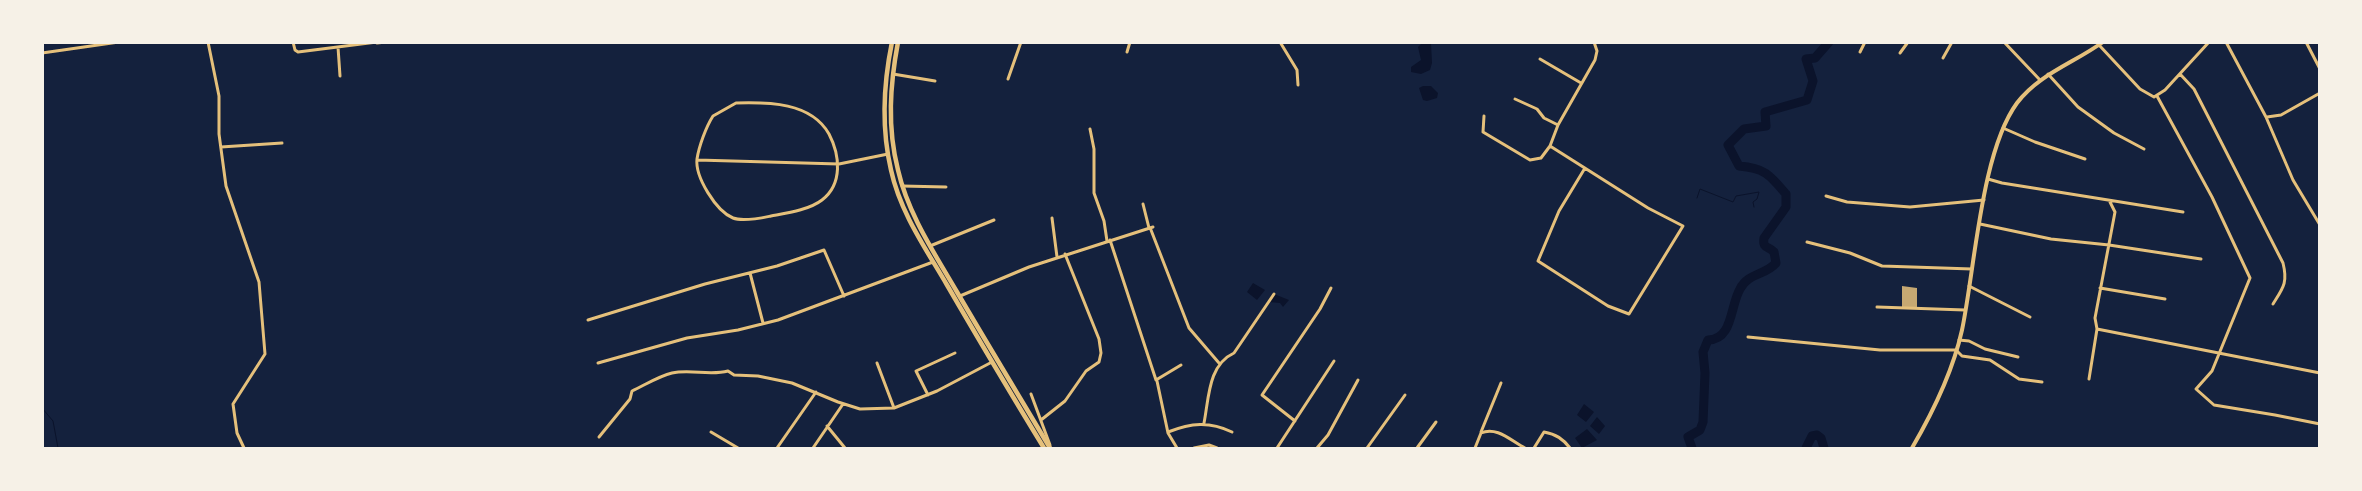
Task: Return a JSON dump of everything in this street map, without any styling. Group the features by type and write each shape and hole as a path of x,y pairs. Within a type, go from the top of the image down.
{"main road":[{"path":"892,42 885,73 883,120 888,154 899,198 934,262 1044,448"},
{"path":"898,42 892,74 890,120 894,153 902,186 930,246 1051,448"}],"street":[{"path":"42,53 119,42"},
{"path":"208,42 219,96 221,147 226,186 259,282 263,321 262,330 265,354 233,404 237,433 244,448"},
{"path":"293,42 295,50 298,52 386,42"},
{"path":"1008,79 1021,42"},
{"path":"1127,52 1130,42"},
{"path":"1280,42 1297,70 1298,85"},
{"path":"1484,116 1483,132 1530,160 1541,158 1550,146 1558,125 1597,55 1594,42"},
{"path":"1609,42 1637,42"},
{"path":"1860,52 1865,42"},
{"path":"1900,53 1908,42"},
{"path":"1943,58 1952,42"},
{"path":"2004,42 2040,80"},
{"path":"1912,448 1936,403 1959,340 1988,179 2003,128 2017,103 2040,80 2103,42"},
{"path":"2099,46 2140,89 2151,96 2157,96 2209,42"},
{"path":"2226,42 2266,117 2293,180 2320,225"},
{"path":"2306,42 2320,69"},
{"path":"338,47 340,76"},
{"path":"1540,59 1581,83"},
{"path":"892,74 935,82"},
{"path":"2048,74 2078,108 2114,133 2144,149"},
{"path":"2180,74 2194,89 2283,263 2286,276 2285,283 2273,304"},
{"path":"2266,117 2280,115 2320,93"},
{"path":"2157,96 2212,197 2250,278 2212,370 2196,389 2214,406 2320,424"},
{"path":"1516,99 1537,109 1544,118 1558,125"},
{"path":"756,102 800,109 811,113 819,120 830,137 838,164 830,192 810,206 785,214 760,218 734,219 718,207 708,196 697,160 713,116 736,103 756,102"},
{"path":"2003,128 2035,142 2085,159"},
{"path":"1090,129 1094,149 1094,193 1156,380 1168,432 1177,448"},
{"path":"221,147 282,143"},
{"path":"1550,146 1585,168 1648,208 1684,226 1629,314 1608,306 1538,261 1559,211 1585,168"},
{"path":"697,160 838,164 888,154"},
{"path":"1988,179 2002,184 2183,212"},
{"path":"902,186 946,187"},
{"path":"1826,196 1847,202 1910,207 1984,200"},
{"path":"2089,379 2097,329 2095,318 2115,212 2110,202"},
{"path":"1143,204 1189,328 1219,363"},
{"path":"1052,218 1056,258"},
{"path":"930,246 994,220"},
{"path":"1980,224 2051,239 2109,244 2201,259"},
{"path":"960,296 1004,276 1066,254 1151,228"},
{"path":"1808,242 1850,253 1882,266 1972,269"},
{"path":"588,320 824,250 844,296"},
{"path":"1041,420 1065,401 1075,389 1083,374 1099,362 1101,353 1098,339 1066,254"},
{"path":"598,364 687,338 738,330 793,316 934,262"},
{"path":"750,273 763,323"},
{"path":"1969,286 2030,317"},
{"path":"1295,421 1262,395 1332,288"},
{"path":"2100,288 2165,299"},
{"path":"1204,423 1214,372 1219,363 1234,353 1274,294"},
{"path":"1877,306 1965,310"},
{"path":"2097,329 2320,373"},
{"path":"1748,337 1880,350 1956,350 1962,356 1990,360 2019,379 2042,382"},
{"path":"1959,340 1969,341 1985,349 2018,357"},
{"path":"928,395 916,371 954,353"},
{"path":"1277,448 1334,361"},
{"path":"599,437 630,399 632,391 672,374 698,371 718,373 728,371 734,375 758,376 792,383 860,409 894,408 961,380 992,362"},
{"path":"877,363 894,408"},
{"path":"1156,380 1181,365"},
{"path":"1317,448 1328,435 1358,380"},
{"path":"1475,448 1501,383"},
{"path":"777,448 816,392"},
{"path":"1031,394 1051,448"},
{"path":"1366,448 1405,395"},
{"path":"812,448 843,404"},
{"path":"1417,448 1436,422"},
{"path":"1168,432 1204,423 1220,426 1232,432"},
{"path":"827,426 845,448"},
{"path":"1481,433 1495,431 1526,448"},
{"path":"711,432 738,448"},
{"path":"1534,448 1544,432 1553,434 1565,441 1570,448"},
{"path":"1194,448 1209,445 1217,448"}],"water":[{"path":"1422,43 1431,43 1432,63 1430,70 1421,74 1411,72 1411,67 1421,60 1418,47"},
{"path":"1431,86 1438,93 1437,98 1427,101 1423,100 1419,88"},
{"path":"1253,283 1265,290 1257,300 1247,292"},
{"path":"1274,294 1289,300 1283,307 1280,303 1269,302"},
{"path":"1584,404 1594,412 1586,422 1577,415"},
{"path":"1597,417 1605,426 1599,434 1590,426"},
{"path":"1587,429 1597,440 1582,448 1575,438"}],"building":[{"path":"1902,286 1917,288 1917,307 1902,307"}],"waterway":[{"path":"1692,448 1688,437 1700,430 1703,422 1705,373 1703,352 1708,340 1716,339 1726,328 1743,284 1776,263 1774,252 1765,246 1764,238 1786,207 1786,194 1776,182 1761,171 1739,166 1728,145 1744,129 1766,126 1765,112 1807,100 1813,81 1806,59 1815,58 1829,42"},
{"path":"1697,198 1700,189 1733,202 1736,196 1759,192 1757,199 1753,202 1754,207"},
{"path":"42,408 53,421 58,448"},
{"path":"1806,448 1812,436 1817,435 1821,438 1824,448"}]}
